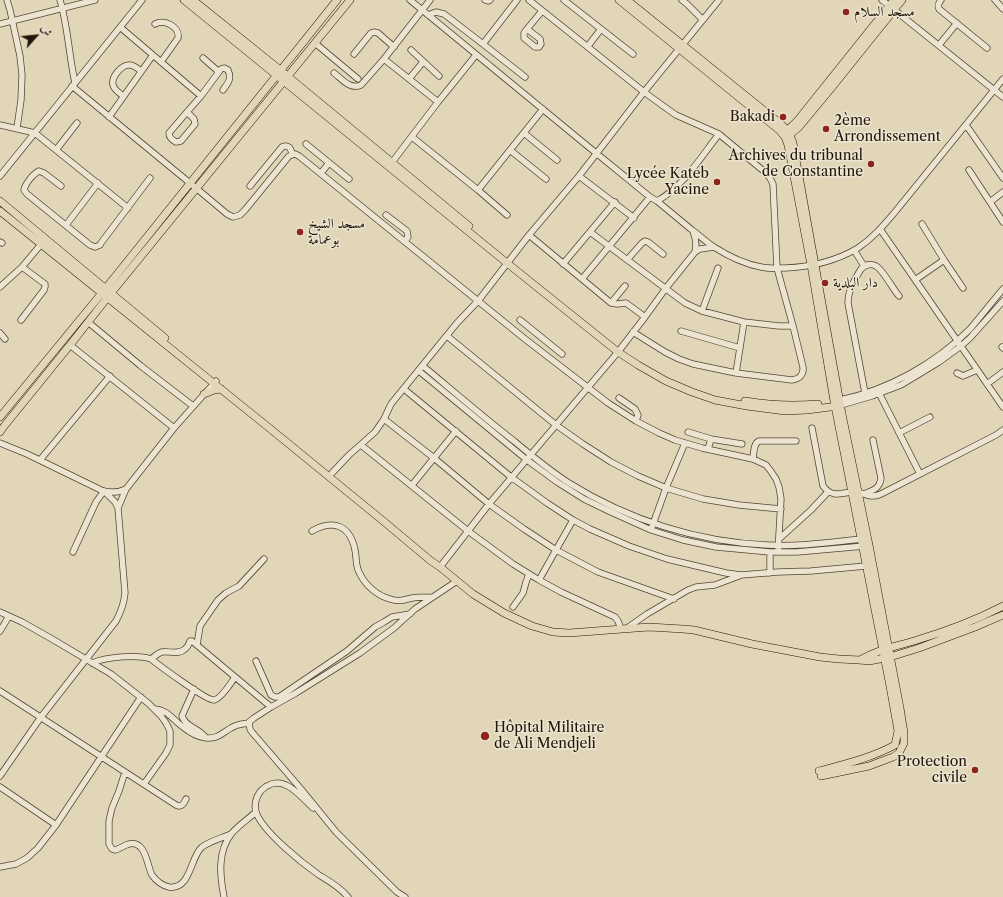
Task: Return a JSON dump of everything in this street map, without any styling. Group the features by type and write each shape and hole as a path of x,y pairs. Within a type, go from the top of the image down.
{"main road":[{"path":"184,0 286,79 619,350 678,382 719,396 782,405 837,403"},
{"path":"193,0 278,73"},
{"path":"193,186 278,73 337,0"},
{"path":"0,417 106,293 193,186 286,79 350,0"},
{"path":"619,0 681,47"},
{"path":"627,0 681,47 785,132 794,144"},
{"path":"785,132 797,125 833,86 892,5 902,0"},
{"path":"797,125 787,126 785,132 813,265"},
{"path":"797,125 794,144 813,265 837,403 858,493 865,542 885,648"},
{"path":"0,201 46,238 106,293"},
{"path":"0,211 41,245 106,293 215,382 332,473 435,559 440,567"},
{"path":"0,432 88,322 106,293"},
{"path":"215,382 221,390 473,594 513,618 539,628 554,632 569,633 661,627 689,630 838,660 869,661 887,657 947,638 1003,614"},
{"path":"204,394 210,391 221,390"},
{"path":"820,773 864,759 895,745 898,731 890,686 887,657 866,566 865,542"},
{"path":"860,660 871,653 885,648 945,631 1003,606"}],"street":[{"path":"6,0 20,56 23,84 17,128"},
{"path":"60,0 67,29 74,85 109,116 230,216 237,217 245,210 287,158 292,154 297,154 454,279 478,301 535,347 608,403 636,421 659,433 685,443 753,459 766,466 776,478 781,499 778,552"},
{"path":"0,24 95,0"},
{"path":"0,176 142,0"},
{"path":"410,0 650,197 714,247 742,262 763,267 777,268 813,265 833,260 854,250 871,238 895,212 1003,79"},
{"path":"334,73 351,86 359,86 363,83 384,59 430,0"},
{"path":"484,0 490,0"},
{"path":"484,44 517,0"},
{"path":"529,0 644,92 676,115 719,134 766,172 772,180 774,187 777,268 803,367 801,376 792,380 736,373 693,364 665,352 632,332"},
{"path":"564,0 633,54"},
{"path":"683,0 703,20"},
{"path":"332,473 376,432 391,404 457,323 478,301 529,235 579,176 644,92 720,0"},
{"path":"882,0 892,5 1003,97"},
{"path":"941,0 938,7 987,48"},
{"path":"995,0 1003,9"},
{"path":"527,29 542,10"},
{"path":"428,15 436,12 444,14 525,77"},
{"path":"155,24 161,22 167,23 176,30 178,34 178,38 161,62"},
{"path":"939,45 956,23"},
{"path":"120,27 201,96"},
{"path":"588,46 601,29"},
{"path":"354,54 371,33 374,32 378,33 394,46"},
{"path":"315,43 358,79"},
{"path":"411,50 439,76"},
{"path":"109,116 153,55"},
{"path":"390,164 476,55"},
{"path":"204,58 219,72"},
{"path":"384,59 438,102"},
{"path":"409,79 423,62"},
{"path":"123,96 113,87 112,82 114,78 125,66 131,65 141,72"},
{"path":"187,112 194,119 195,124 181,140 176,142 170,138 169,133 187,112 201,96 222,68 225,68 230,74 229,82 223,90"},
{"path":"478,190 543,109"},
{"path":"56,150 77,123"},
{"path":"0,125 35,132 128,208"},
{"path":"966,125 1003,178"},
{"path":"524,133 557,160"},
{"path":"657,201 671,191 686,176 719,134"},
{"path":"412,137 507,215"},
{"path":"306,144 349,179"},
{"path":"250,186 282,147 288,146 292,154"},
{"path":"510,150 546,179"},
{"path":"321,173 329,163"},
{"path":"970,170 1003,222"},
{"path":"61,186 43,172 39,171 24,187 24,190 90,245 95,247 101,243 150,178"},
{"path":"579,176 634,218"},
{"path":"66,225 98,183"},
{"path":"990,202 1003,192"},
{"path":"582,279 650,197"},
{"path":"563,264 614,202"},
{"path":"386,215 407,231 408,235 405,241"},
{"path":"922,224 963,288"},
{"path":"880,229 1003,407"},
{"path":"693,230 696,240 695,252"},
{"path":"590,232 685,302 702,311 744,322 793,326"},
{"path":"529,235 611,303 626,303 645,317"},
{"path":"0,287 22,267 46,238"},
{"path":"627,260 640,244 645,241 663,254"},
{"path":"440,567 511,477 619,350 695,252 700,249 714,247"},
{"path":"854,250 864,266"},
{"path":"915,280 944,260"},
{"path":"865,393 848,300 849,294 864,266 868,264 876,266 879,269 899,296"},
{"path":"21,320 43,292 45,286 45,284 22,267"},
{"path":"702,311 718,268"},
{"path":"611,303 625,286"},
{"path":"837,403 893,382 919,369 946,351 970,328 1003,289"},
{"path":"837,403 879,393 900,385 916,376 961,346 1003,301"},
{"path":"520,320 562,354"},
{"path":"88,322 141,366 193,406"},
{"path":"736,373 744,322"},
{"path":"681,331 740,348"},
{"path":"0,333 5,339"},
{"path":"447,336 556,425 611,462 638,476 666,488 703,499 739,505 781,509"},
{"path":"535,347 542,338"},
{"path":"70,345 174,428"},
{"path":"423,366 557,482 584,499 651,530 683,540 716,547 770,552 797,552 865,542"},
{"path":"957,373 963,376 977,370"},
{"path":"418,371 528,457 584,492 616,508 653,523 681,532 748,544 778,542 865,542"},
{"path":"987,384 1003,372"},
{"path":"40,460 110,376"},
{"path":"118,508 126,488 174,428 215,382"},
{"path":"404,389 511,477 573,520 623,543 667,559 726,573 741,575 866,566"},
{"path":"879,393 920,474"},
{"path":"619,398 636,410 638,415 636,421"},
{"path":"899,433 930,417"},
{"path":"384,419 489,504 556,550 598,572 674,599"},
{"path":"812,428 823,484 828,492 836,494 858,493 876,489 880,484 881,478 872,440"},
{"path":"858,493 878,496 1003,430"},
{"path":"412,486 456,431"},
{"path":"688,432 711,439 742,444"},
{"path":"708,449 711,439"},
{"path":"753,459 755,446 759,441 796,441"},
{"path":"0,443 40,460 104,491 114,493 126,488"},
{"path":"651,530 666,488 685,443"},
{"path":"361,445 496,553 539,580 615,617 624,629 688,590 714,585 741,575"},
{"path":"0,776 41,717 116,621 123,605 125,588 118,508 115,502 104,491"},
{"path":"73,552 96,502 104,491"},
{"path":"778,542 828,492"},
{"path":"539,580 573,520"},
{"path":"312,531 330,524 340,526 352,542 357,567 360,574 371,588 385,597 396,601 433,597"},
{"path":"770,552 770,572"},
{"path":"197,645 200,626 218,600 226,592 239,586 264,559"},
{"path":"514,607 523,593 529,574"},
{"path":"249,724 250,721 271,707 360,653 410,614 457,581"},
{"path":"0,612 52,639 111,674 141,697 164,720 168,727 170,745 144,784"},
{"path":"256,661 270,695 279,697 347,651 375,627 392,618 410,614"},
{"path":"0,631 9,616"},
{"path":"151,659 163,652 182,651 187,647 190,641 192,641 271,707"},
{"path":"92,663 112,658 140,657 151,659 210,700 216,700 220,697 235,677"},
{"path":"194,689 182,716 189,726 201,733 205,738"},
{"path":"0,691 177,806 182,805 186,799"},
{"path":"0,867 16,864 27,858 38,848 56,825 141,697"},
{"path":"154,709 159,709 168,714 183,727 196,735 205,738 212,738 235,726 249,724"},
{"path":"249,724 252,732 325,819 397,892 405,897"},
{"path":"125,772 112,808 109,821 108,844 115,850 129,844 139,846 142,849 152,875 163,886 177,887 182,884 190,871 196,855 202,848 231,834"},
{"path":"325,819 287,785 277,783 270,784 262,789 257,795 255,804 256,812 262,823 272,835 298,859 338,887 348,897"},
{"path":"0,787 56,825"},
{"path":"224,897 220,864 225,843 231,834 241,824 256,812"}],"place":[{"name":"مسجد السلام","path":"846,12"},
{"name":"Bakadi","path":"783,117"},
{"name":"2ème Arrondissement","path":"826,129"},
{"name":"Archives du tribunal de Constantine","path":"871,164"},
{"name":"Lycée Kateb Yacine","path":"717,182"},
{"name":"مسجد الشيخ بوعمامة","path":"300,232"},
{"name":"دار البلدية","path":"825,283"},
{"name":"Hôpital Militaire de Ali Mendjeli","path":"485,736"},
{"name":"Protection civile","path":"975,770"}]}
